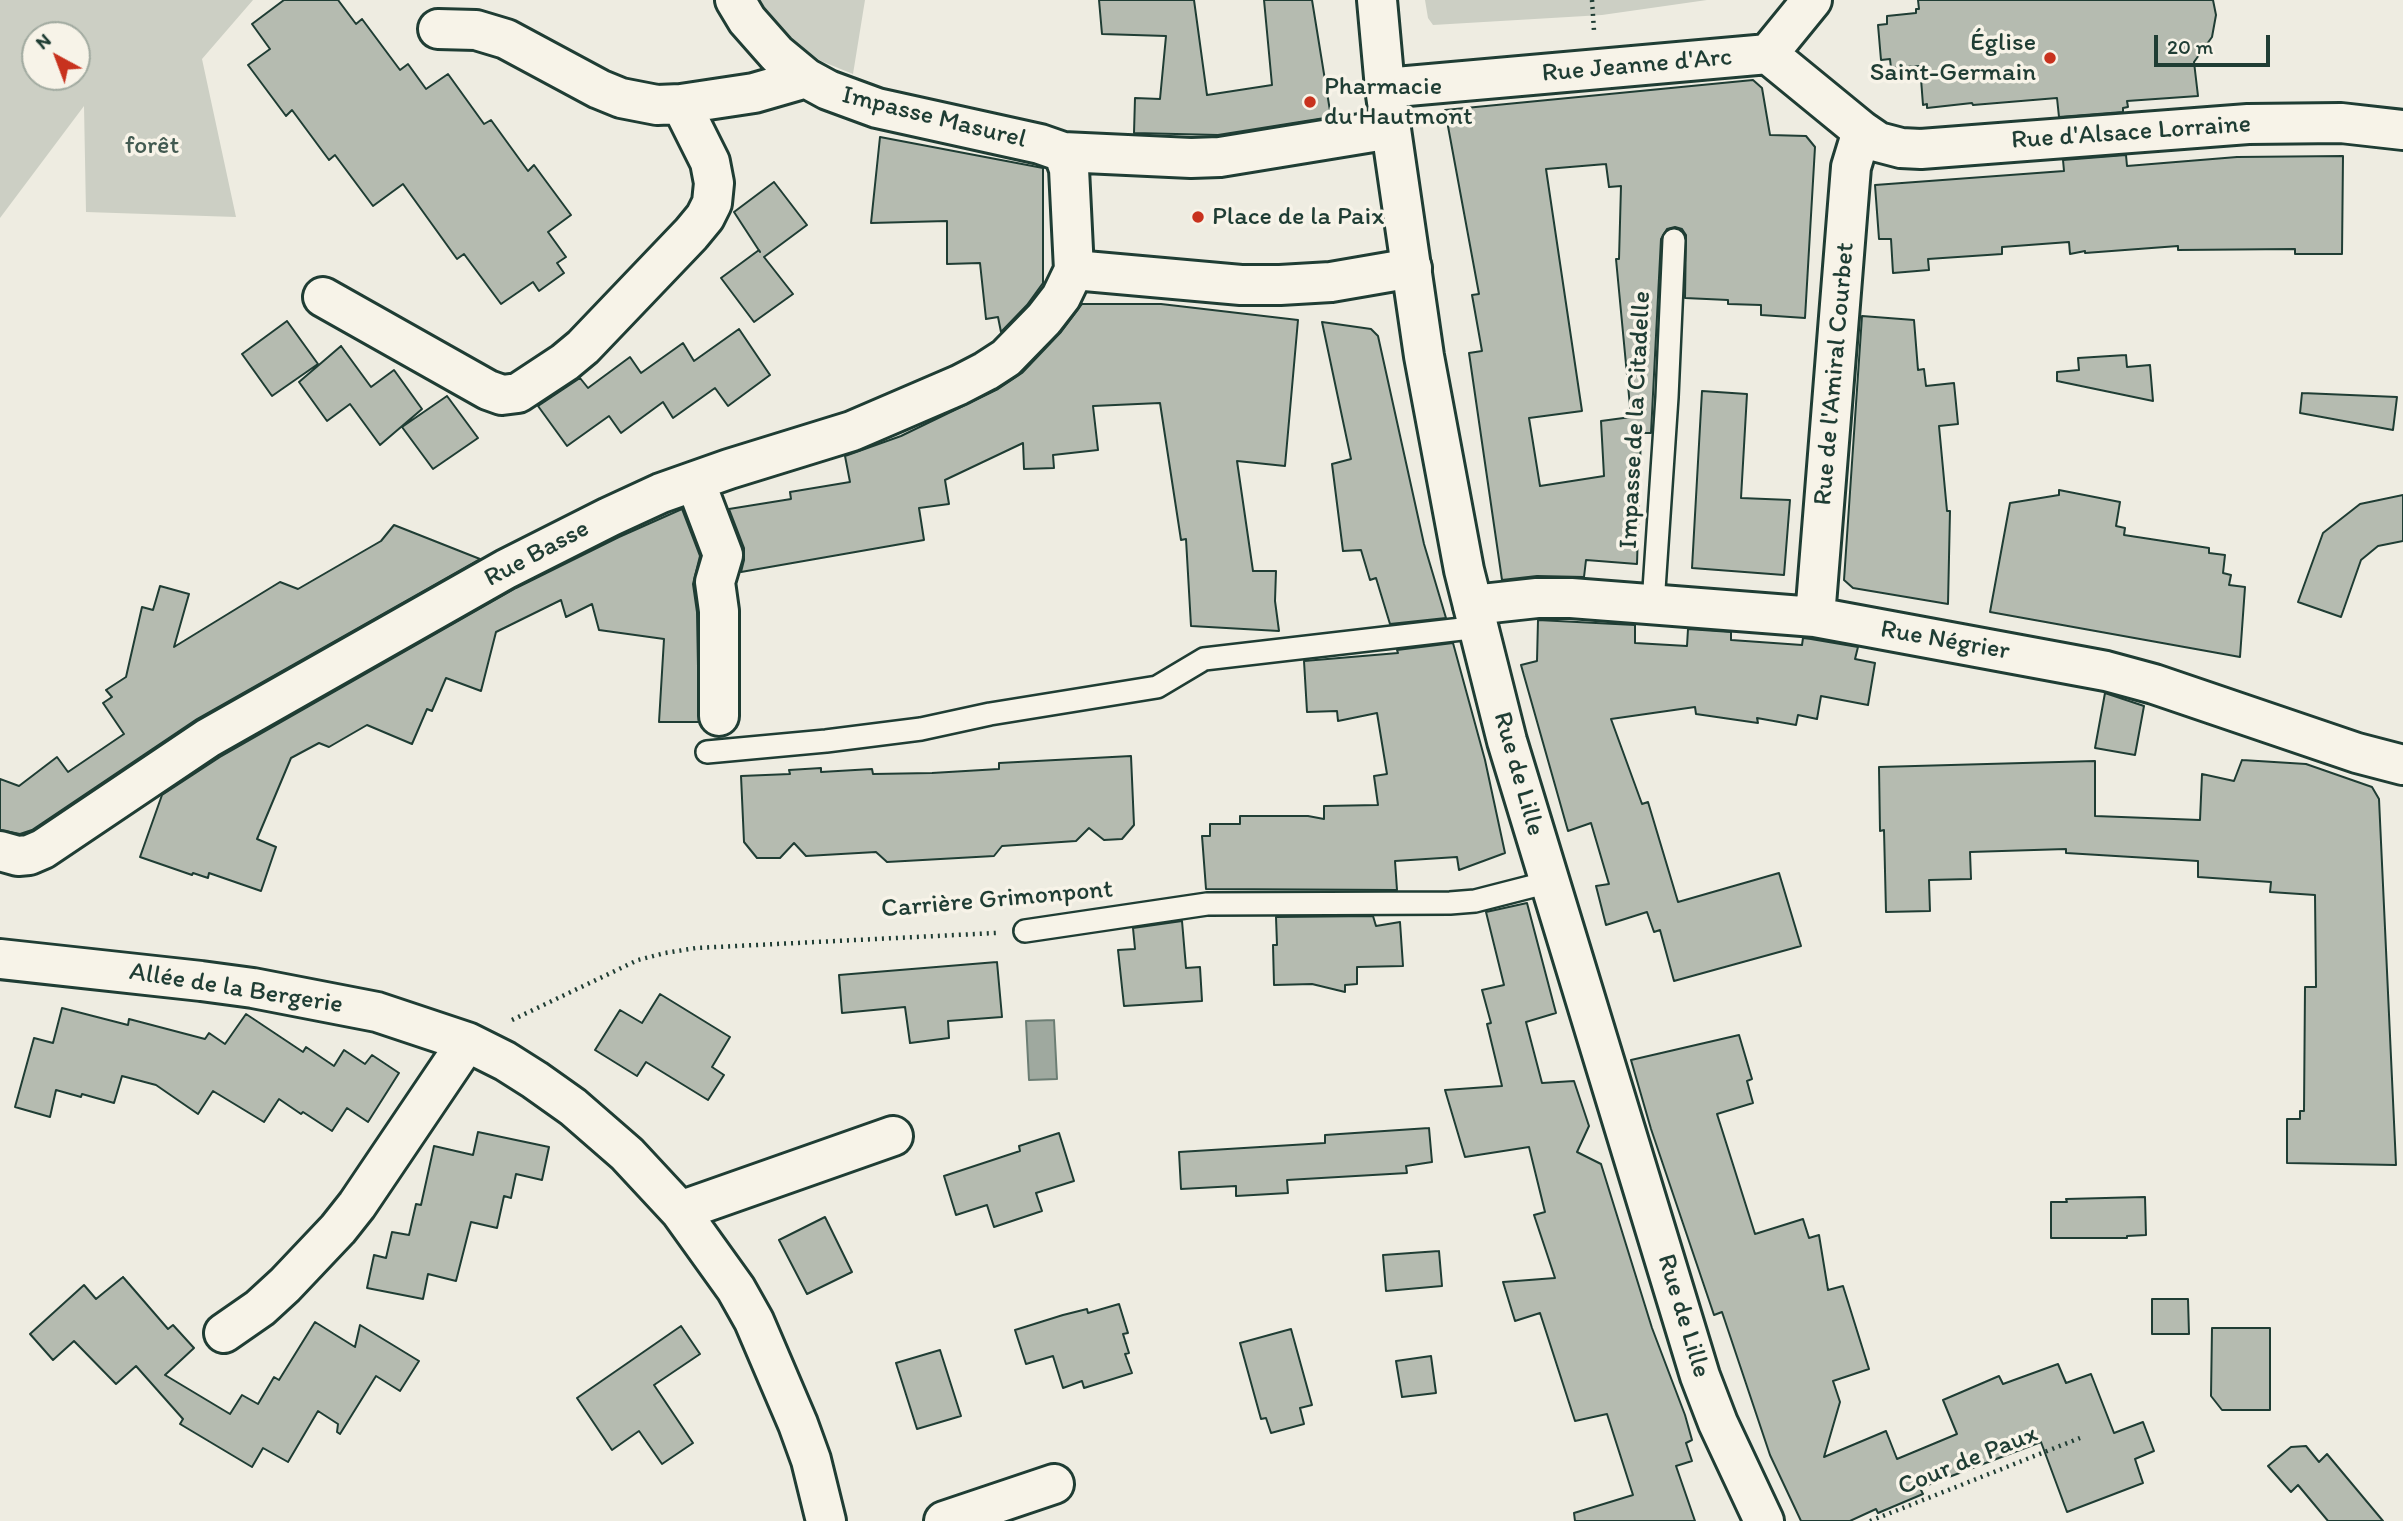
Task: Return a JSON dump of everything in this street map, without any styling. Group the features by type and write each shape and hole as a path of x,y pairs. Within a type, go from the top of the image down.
{"street":[{"name":"Impasse Masurel","path":"735,0 760,36 806,78 828,90 877,108 1063,152"},
{"name":"Rue de Lille","path":"1377,0 1385,88 1412,268 1432,397 1464,570 1507,741 1700,1376 1756,1519"},
{"path":"1768,54 1812,0"},
{"path":"438,29 476,30 493,34 621,99 657,105 754,93 806,78"},
{"name":"Rue Jeanne d'Arc","path":"1385,88 1768,54 1862,131"},
{"path":"323,297 488,390 502,395 518,393 583,347 705,217 712,203 714,183 710,162 681,104"},
{"name":"Rue d'Alsace Lorraine","path":"1862,131 1878,142 1901,148 1921,149 2248,124 2370,124 2403,130"},
{"path":"1391,128 1220,157 1063,152 1069,169 1074,270 1241,285 1280,285 1331,282 1412,268"},
{"name":"Rue de l'Amiral Courbet","path":"1815,617 1851,167 1862,131"},
{"name":"Rue Basse","path":"0,850 18,856 30,855 43,849 208,738 506,569 637,503 695,481 852,431 986,371 1006,358 1029,336 1061,297 1074,270"},
{"path":"695,481 723,555 715,582 719,611 719,716"},
{"name":"Rue Négrier","path":"1476,616 1537,598 1571,598 1815,617 2106,671 2154,684 2357,753 2403,765"},
{"name":"Allée de la Bergerie","path":"0,959 150,974 253,988 377,1012 467,1042 505,1061 573,1107 627,1154 680,1212 736,1289 754,1321 811,1460 825,1521"},
{"path":"225,1334 285,1285 338,1229 467,1042"},
{"path":"680,1212 893,1136"},
{"path":"944,1521 1054,1483"}],"lane":[{"name":"Impasse de la Citadelle","path":"1653,604 1674,240"},
{"path":"707,752 921,729 990,714 1157,687 1204,659 1476,616"},
{"name":"Carrière Grimonpont","path":"1024,930 1207,904 1475,901 1549,882"}],"path":[{"name":"Carrière Grimonpont","path":"467,1042 638,960 665,953 696,948 1024,930"},
{"name":"Cour de Paux","path":"1870,1521 2080,1438"}],"green space":[{"name":"forêt","path":"0,0 253,0 202,59 236,217 86,212 84,106 0,218"},
{"path":"760,0 865,0 853,74 821,61 796,43 774,22"},
{"path":"1425,0 1707,0 1602,15 1433,25 1428,18"}],"shaded area":[{"path":"1054,1020 1057,1079 1029,1080 1026,1021"}],"building":[{"path":"284,0 338,0 356,24 362,19 400,70 408,64 426,89 448,74 484,124 491,120 528,171 534,165 571,215 548,232 566,257 557,263 564,273 539,291 533,282 501,304 464,254 457,259 403,184 373,206 335,155 329,160 292,110 286,116 248,65 270,49 252,24"},
{"path":"1099,0 1194,0 1207,95 1272,85 1264,0 1312,0 1331,117 1218,135 1134,133 1135,98 1160,99 1166,36 1102,34"},
{"name":"Église Saint-Germain","path":"1918,0 2213,0 2216,15 2212,37 2194,62 2198,96 2127,101 2128,107 2123,108 2123,112 2059,117 2057,98 1927,108 1927,104 1923,105 1920,66 1891,68 1890,59 1881,60 1878,25 1887,24 1887,16 1916,13 1916,9 1919,9"},
{"path":"1753,80 1762,88 1770,135 1806,136 1815,147 1805,318 1761,315 1761,305 1685,298 1686,235 1682,229 1675,227 1667,229 1661,239 1651,433 1641,433 1637,564 1586,560 1584,577 1537,576 1502,580 1469,353 1482,351 1472,295 1479,294 1445,110","holes":["1606,164 1609,187 1621,186 1619,259 1616,259 1631,417 1601,421 1604,476 1540,486 1529,418 1582,411 1546,169"]},
{"path":"880,137 1043,168 1043,283 1027,305 1001,332 998,317 986,319 980,263 947,264 947,221 871,223"},
{"path":"2126,155 2127,166 2237,157 2343,156 2342,254 2295,254 2295,249 2178,250 2178,246 2070,254 2069,242 2002,247 2002,254 1928,259 1929,270 1893,273 1891,239 1879,239 1875,185 2064,171 2063,160"},
{"path":"774,182 807,225 764,257 793,294 754,322 721,278 759,250 734,212"},
{"path":"1082,304 1161,304 1298,320 1285,466 1237,461 1253,571 1276,571 1275,601 1279,631 1191,626 1186,539 1181,540 1160,403 1093,406 1098,450 1053,455 1054,468 1024,469 1023,443 945,480 949,504 919,508 924,540 741,572 744,548 729,509 791,499 790,492 850,482 845,456 901,436 998,389 1022,373 1061,332"},
{"path":"1862,316 1914,320 1918,370 1924,369 1926,386 1954,383 1958,424 1939,426 1947,511 1950,511 1948,604 1853,588 1844,580"},
{"path":"287,321 318,364 272,396 242,354"},
{"path":"1322,322 1371,329 1378,336 1424,544 1446,618 1390,624 1376,578 1370,580 1361,550 1343,551 1332,464 1351,459"},
{"path":"739,329 770,375 728,406 715,388 673,418 663,402 621,433 609,416 567,446 538,406 580,378 588,388 630,357 641,373 683,343 694,361"},
{"path":"341,346 371,387 394,370 422,409 380,445 350,404 327,421 299,382"},
{"path":"2126,355 2127,367 2150,365 2153,401 2057,381 2057,372 2079,370 2078,358"},
{"path":"1702,391 1747,394 1741,498 1790,500 1784,575 1692,568"},
{"path":"2302,393 2397,397 2393,430 2300,413"},
{"path":"447,396 478,438 433,469 402,427"},
{"path":"2059,490 2120,502 2116,526 2125,528 2124,535 2209,548 2209,553 2225,555 2223,573 2231,575 2229,585 2245,587 2240,657 1990,612 2010,503 2059,495"},
{"path":"2403,495 2403,541 2378,546 2361,560 2341,617 2298,602 2323,533 2360,504"},
{"path":"682,509 700,556 693,584 697,612 699,722 659,722 664,639 599,630 592,604 566,617 561,600 496,632 481,691 446,678 432,711 427,709 412,744 367,725 329,747 319,743 291,758 257,839 276,847 261,891 209,873 208,878 193,873 192,875 140,857 162,795 220,757 516,588"},
{"path":"394,525 480,559 197,719 32,830 20,834 0,830 0,779 19,786 57,757 68,772 124,734 103,703 112,697 106,690 126,677 142,607 153,610 160,586 189,594 174,647 280,582 298,589 381,541"},
{"path":"1538,620 1635,625 1635,643 1687,646 1688,629 1731,632 1731,640 1802,645 1803,638 1811,639 1858,647 1855,659 1875,663 1868,705 1821,696 1817,719 1798,715 1796,725 1757,718 1758,723 1696,714 1695,707 1611,719 1642,804 1648,802 1678,902 1779,873 1801,946 1674,981 1660,930 1654,932 1647,912 1606,925 1596,886 1609,884 1591,823 1568,831 1521,665 1537,661"},
{"path":"1453,643 1485,760 1505,853 1459,870 1457,857 1395,861 1397,890 1206,889 1202,836 1210,836 1210,824 1240,824 1240,816 1308,816 1324,819 1324,806 1378,805 1374,776 1387,774 1377,713 1338,721 1337,711 1307,712 1304,661 1398,653 1397,650"},
{"path":"2105,693 2144,706 2135,755 2095,748"},
{"path":"1131,756 1134,825 1122,839 1104,840 1089,828 1076,841 1002,846 994,856 887,862 876,852 806,856 794,843 780,858 757,858 744,842 741,776 790,774 789,770 821,768 821,772 872,769 873,774 932,773 999,769 999,763"},
{"path":"2242,760 2306,764 2372,787 2379,799 2396,1165 2287,1163 2287,1119 2300,1119 2300,1111 2304,1111 2305,987 2316,987 2315,895 2270,892 2271,882 2198,877 2198,861 2066,853 2066,849 1970,852 1971,879 1929,880 1930,911 1886,912 1879,767 2095,761 2095,816 2200,820 2202,774 2234,781"},
{"path":"1527,903 1556,1013 1526,1022 1542,1083 1574,1081 1589,1126 1577,1152 1601,1164 1652,1328 1692,1440 1686,1443 1692,1461 1676,1466 1695,1521 1575,1521 1574,1513 1633,1495 1607,1414 1575,1421 1540,1313 1515,1321 1503,1282 1555,1278 1534,1215 1545,1212 1529,1147 1465,1157 1445,1090 1502,1086 1482,990 1504,985 1486,912"},
{"path":"1373,916 1376,926 1400,922 1403,966 1357,967 1357,984 1345,985 1345,992 1312,984 1274,985 1273,945 1277,945 1276,917"},
{"path":"1182,921 1186,968 1200,967 1202,1001 1124,1006 1118,950 1135,949 1133,928"},
{"path":"997,962 1002,1017 948,1021 949,1038 910,1043 905,1007 842,1013 839,975"},
{"path":"660,994 730,1037 712,1067 724,1075 708,1100 646,1062 637,1076 595,1050 620,1010 642,1023"},
{"path":"62,1008 128,1025 129,1019 205,1039 209,1033 225,1044 246,1014 303,1052 306,1047 334,1066 344,1050 365,1064 372,1055 399,1073 368,1122 347,1108 332,1131 279,1099 264,1122 213,1091 198,1114 156,1085 122,1076 114,1103 56,1090 50,1117 15,1107 34,1038 53,1043"},
{"path":"1739,1035 1752,1079 1747,1081 1753,1103 1717,1114 1755,1234 1803,1219 1809,1238 1819,1235 1828,1290 1843,1286 1869,1369 1833,1381 1840,1402 1824,1457 1886,1431 1897,1459 1957,1434 1943,1400 1999,1376 2003,1384 2058,1364 2066,1383 2091,1374 2114,1433 2143,1422 2154,1451 2135,1459 2143,1483 2067,1512 2041,1442 1920,1488 1923,1494 1878,1513 1876,1509 1850,1521 1801,1521 1770,1455 1722,1312 1714,1315 1651,1129 1631,1060"},
{"path":"1429,1128 1432,1162 1406,1166 1407,1173 1287,1180 1288,1193 1236,1196 1236,1186 1181,1189 1179,1152 1325,1143 1325,1135"},
{"path":"478,1132 549,1147 542,1180 516,1174 511,1198 504,1196 497,1228 471,1222 456,1281 428,1274 423,1299 367,1288 374,1255 386,1258 392,1232 409,1235 416,1204 421,1205 434,1146 473,1155"},
{"path":"1059,1133 1074,1181 1036,1193 1042,1211 994,1227 987,1205 956,1215 944,1176 1020,1151 1019,1146"},
{"path":"2145,1197 2146,1235 2127,1238 2051,1238 2051,1202 2067,1202 2066,1199"},
{"path":"825,1217 852,1272 807,1294 779,1240"},
{"path":"1439,1251 1442,1286 1386,1291 1383,1255"},
{"path":"123,1277 168,1329 173,1325 194,1348 165,1375 230,1414 242,1395 258,1404 274,1377 279,1380 315,1322 355,1347 360,1325 419,1361 400,1391 376,1376 340,1434 337,1432 338,1424 318,1411 288,1462 263,1448 252,1467 180,1424 183,1419 136,1366 116,1384 74,1341 53,1360 30,1334 84,1285 96,1299"},
{"path":"2152,1299 2188,1299 2189,1334 2152,1334"},
{"path":"1119,1304 1128,1333 1123,1334 1129,1353 1125,1354 1132,1373 1084,1388 1082,1381 1063,1388 1053,1356 1026,1364 1015,1330 1087,1309 1088,1313"},
{"path":"681,1326 700,1354 654,1385 693,1443 662,1464 639,1431 612,1450 577,1398"},
{"path":"2212,1328 2270,1328 2270,1410 2222,1410 2211,1396"},
{"path":"1291,1329 1312,1405 1300,1408 1304,1424 1271,1433 1266,1418 1261,1419 1240,1343"},
{"path":"940,1350 961,1416 917,1429 896,1363"},
{"path":"1431,1356 1436,1393 1402,1397 1396,1361"},
{"path":"2306,1446 2319,1462 2327,1454 2383,1521 2328,1521 2298,1485 2291,1492 2268,1466 2291,1447"}],"place":[{"name":"Église Saint-Germain","path":"2050,58"},
{"name":"Pharmacie du Hautmont","path":"1310,102"},
{"name":"Place de la Paix","path":"1198,217"}]}
